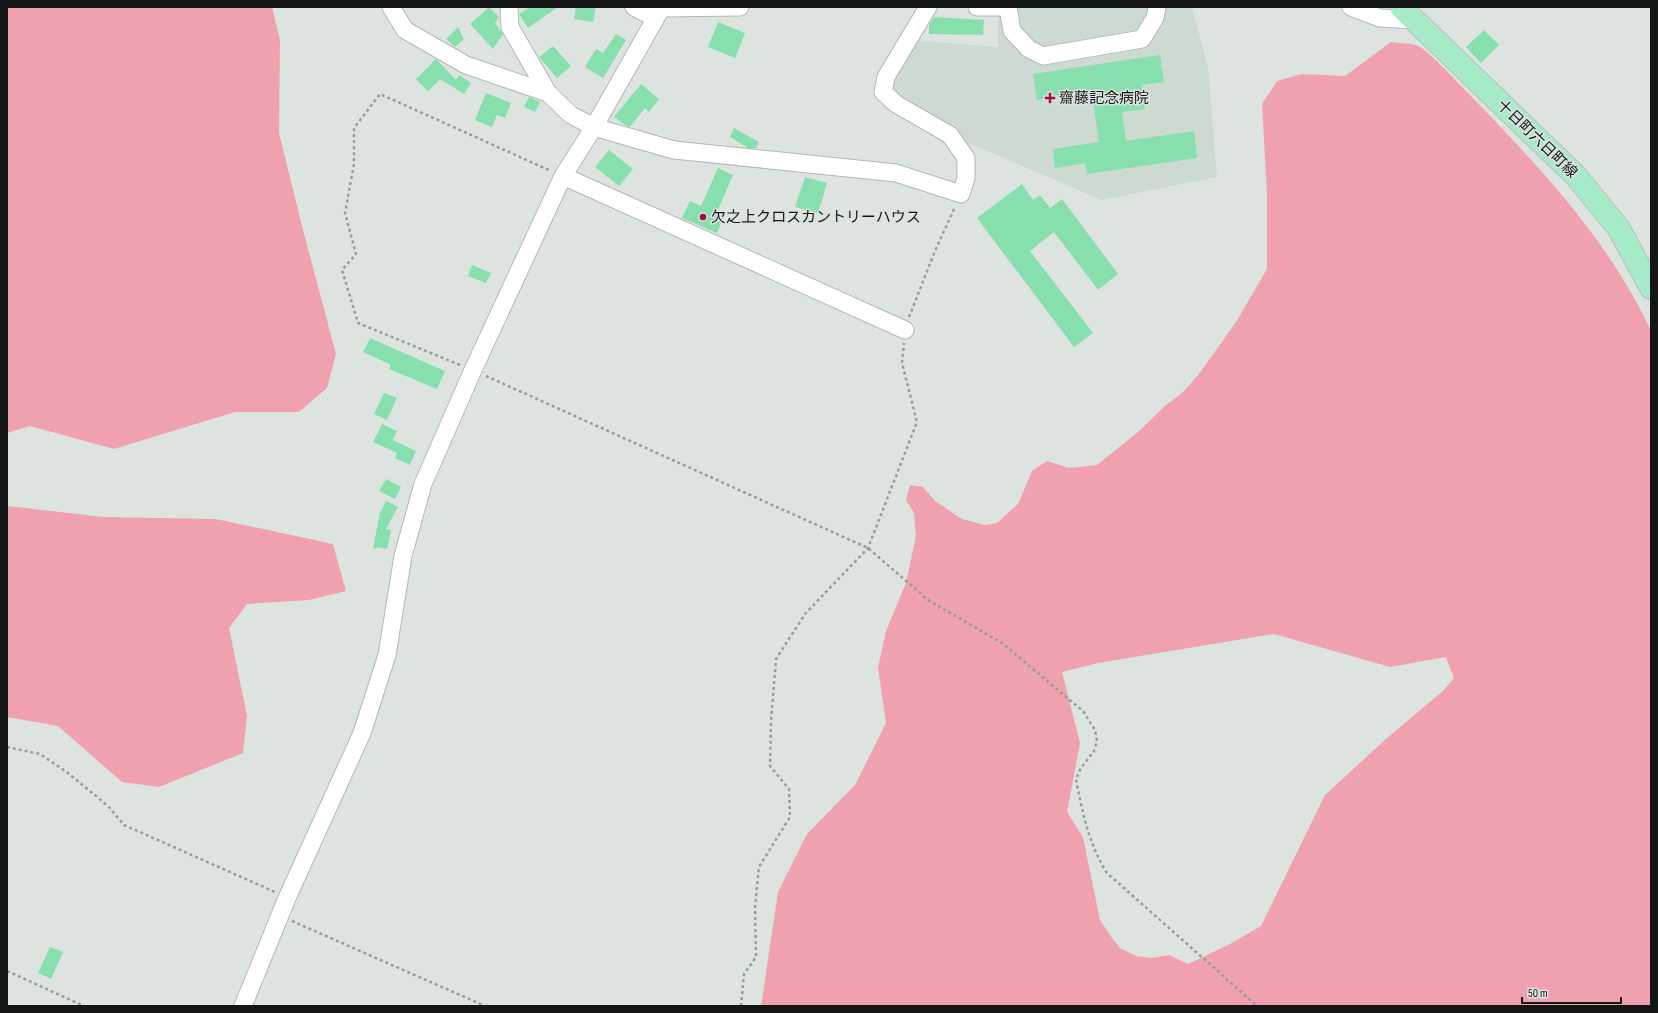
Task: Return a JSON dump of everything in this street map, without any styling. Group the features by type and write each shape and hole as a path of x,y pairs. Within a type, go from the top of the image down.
{"main road":[{"name":"十日町六日町線","path":"1407,13 1576,176 1619,230 1651,288"}],"street":[{"path":"391,7 405,30 466,65 548,93"},
{"path":"508,7 510,27 548,93 571,115 594,127 674,150 896,173 961,194 966,178 966,158 950,135 896,104 883,92 886,77 928,7"},
{"path":"634,7 659,11 740,7"},
{"path":"977,7 1005,7"},
{"path":"1008,7 1012,31 1029,49 1043,56 1142,39 1155,18 1157,7"},
{"path":"1351,7 1380,18 1407,13"},
{"path":"243,1006 280,916 362,733 387,655 403,556 423,484 473,370 563,176 594,127 659,11"},
{"path":"563,176 905,330"}],"path":[{"path":"563,176 380,94 354,128 354,164 346,213 356,254 342,270 358,323 473,370 868,548 928,600 1002,643 1083,711 1095,730 1097,741 1094,751 1081,768 1076,779 1092,842 1099,861 1107,873 1257,1006"},
{"path":"741,1006 744,974 756,957 755,907 759,867 790,817 789,789 770,766 771,721 776,659 805,614 868,548 917,422 902,363 905,330 935,251 961,194"},
{"path":"7,747 40,754 68,773 108,806 124,825 288,898"},
{"path":"280,916 485,1006"},
{"path":"7,971 84,1006"}],"shaded area":[{"path":"7,7 272,7 280,40 279,133 336,354 327,388 299,412 235,412 114,449 30,426 7,433"},
{"name":"齋藤記念病院","path":"1192,7 1208,68 1217,177 1102,200 950,135 896,104 886,77 908,40 998,47 998,8"},
{"path":"1391,42 1415,45 1428,53 1517,145 1568,202 1614,264 1634,297 1651,331 1651,1006 761,1006 778,892 807,834 855,785 886,723 878,668 886,631 906,583 916,536 914,513 906,500 910,485 923,487 935,501 962,519 985,525 997,523 1018,504 1032,471 1047,461 1069,468 1097,465 1138,432 1165,406 1183,392 1199,374 1236,322 1267,269 1267,194 1262,104 1277,81 1302,74 1345,76","holes":["1274,634 1390,667 1446,657 1454,678 1443,691 1387,738 1325,795 1261,926 1230,944 1188,964 1169,955 1152,958 1136,956 1120,948 1100,920 1083,837 1067,812 1080,743 1062,672 1098,663"]},
{"path":"7,506 104,517 216,519 333,544 346,591 309,600 247,604 229,628 247,716 243,753 159,787 122,782 58,726 7,717"}],"building":[{"path":"489,7 499,17 495,23 503,34 493,49 470,24"},
{"path":"530,7 558,7 528,28 519,14"},
{"path":"576,7 596,7 593,22 574,19"},
{"path":"934,17 984,20 983,35 929,34 929,25"},
{"path":"718,22 745,33 735,58 708,47"},
{"path":"458,27 464,39 455,47 446,39"},
{"path":"1484,30 1499,45 1481,63 1466,47"},
{"path":"616,34 626,40 603,78 585,67 596,49 603,53"},
{"path":"553,46 571,66 557,78 539,57"},
{"path":"1160,55 1164,82 1142,85 1145,109 1122,112 1126,141 1194,131 1197,158 1087,174 1085,163 1055,168 1053,149 1099,142 1092,92 1037,100 1033,74"},
{"path":"436,59 456,80 459,75 471,83 464,94 440,79 428,91 416,79"},
{"path":"641,84 659,99 649,112 645,108 630,127 614,117"},
{"path":"486,93 511,103 505,118 497,115 492,127 475,120"},
{"path":"529,97 540,102 535,112 524,107"},
{"path":"734,128 759,142 756,148 748,148 730,137"},
{"path":"609,150 633,169 619,186 595,167"},
{"path":"718,168 733,175 717,212 724,216 717,233 682,218 690,201 701,206"},
{"path":"805,177 827,183 818,213 795,207"},
{"path":"1022,184 1033,200 1040,195 1050,208 1062,199 1118,274 1098,290 1054,232 1030,251 1093,333 1074,347 977,218"},
{"path":"472,265 491,273 486,283 468,276"},
{"path":"370,338 445,371 437,389 389,369 391,365 363,352"},
{"path":"384,393 397,398 387,420 374,414"},
{"path":"382,424 397,431 393,440 416,451 410,465 395,458 397,453 373,442"},
{"path":"386,479 401,487 395,499 379,491"},
{"path":"386,501 398,507 386,529 391,530 387,549 377,547 376,549 373,548 380,513"},
{"path":"50,947 63,952 51,979 38,973"}],"place":[{"name":"齋藤記念病院","path":"1050,98"},
{"name":"欠之上クロスカントリーハウス","path":"703,217"}]}
